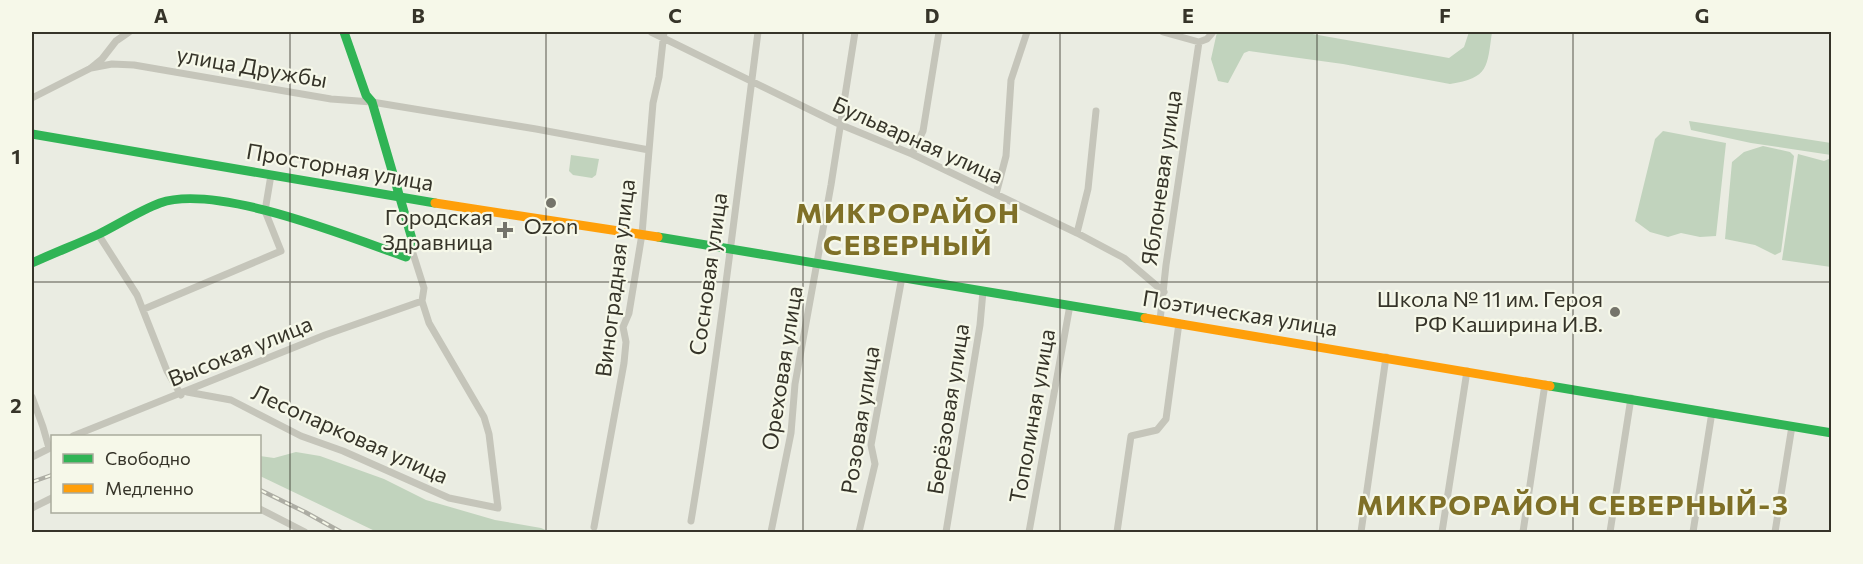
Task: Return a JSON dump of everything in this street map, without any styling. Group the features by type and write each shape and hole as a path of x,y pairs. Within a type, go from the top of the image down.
{"street":[{"path":"32,98 92,68 116,41 129,32"},
{"path":"32,263 171,199 200,198 265,211 406,257 412,238 372,102 366,94 344,32"},
{"name":"Бульварная улица","path":"651,32 664,35 751,82 839,124 912,154 1077,233 1124,258 1164,292"},
{"name":"Сосновая улица","path":"691,521 732,249 758,32"},
{"name":"Ореховая улица","path":"771,532 791,433 795,384 855,32"},
{"path":"912,154 922,131 939,32"},
{"path":"996,194 1006,156 1011,80 1027,32"},
{"path":"1163,32 1199,42 1207,39 1213,32"},
{"name":"Виноградная улица","path":"594,527 624,363 626,342 623,327 629,313 642,234 653,103 664,35"},
{"name":"Яблоневая улица","path":"1160,320 1199,42"},
{"name":"улица Дружбы","path":"92,68 112,64 134,65 331,99 372,102 537,129 649,150"},
{"path":"1077,233 1088,189 1096,111"},
{"name":"Просторная улица","path":"32,134 399,197 642,234"},
{"path":"144,309 281,251 265,211 271,175"},
{"path":"98,234 122,269 144,309 167,371 184,394"},
{"name":"Поэтическая улица","path":"642,234 1832,433"},
{"path":"410,244 424,288 422,301"},
{"name":"Розовая улица","path":"859,532 875,464 871,445 902,277"},
{"name":"Берёзовая улица","path":"946,532 980,325 982,291"},
{"name":"Высокая улица","path":"76,435 184,394 325,335 422,301"},
{"name":"Лесопарковая улица","path":"184,394 231,400 301,436 450,498 498,508 489,434 484,417 429,323 422,301"},
{"name":"Тополиная улица","path":"1029,532 1070,305"},
{"path":"1117,532 1131,436 1157,430 1166,419 1179,323"},
{"path":"1361,532 1386,357"},
{"path":"1442,532 1467,371"},
{"path":"1523,532 1545,384"},
{"path":"32,398 51,447 32,458"},
{"path":"1610,532 1631,398"},
{"path":"1694,532 1712,412"},
{"path":"1775,532 1792,426"},
{"path":"32,508 51,498"},
{"path":"261,510 305,532"}],"green space":[{"path":"1217,32 1301,32 1449,58 1464,47 1469,32 1492,32 1484,69 1472,78 1450,84 1343,64 1249,51 1244,53 1228,83 1218,81 1211,59"},
{"path":"1689,121 1831,143 1831,155 1751,143 1691,130"},
{"path":"1663,131 1726,143 1716,236 1700,237 1681,233 1668,237 1650,232 1635,221 1655,139"},
{"path":"1763,146 1790,152 1794,156 1781,252 1775,255 1755,245 1725,239 1732,162 1744,152"},
{"path":"1798,154 1824,161 1831,158 1831,267 1782,260"},
{"path":"571,155 599,159 596,175 592,178 573,175 569,171"},
{"path":"296,452 320,456 384,479 426,500 495,520 541,528 550,532 377,532 261,476 261,456 274,458"}],"railway":[{"path":"32,482 51,475"},
{"path":"261,490 341,532"}],"traffic: fast":[{"path":"32,263 99,234 152,206 184,199 214,200 283,215 406,257 412,239 372,102 366,95 344,32"},
{"path":"32,134 435,203"},
{"path":"658,237 1145,318"},
{"path":"1550,386 1832,433"}],"traffic: slow":[{"path":"435,203 658,237"},
{"path":"1145,318 1550,386"}],"place":[{"name":"Ozon","path":"551,203"},
{"name":"Городская Здравница","path":"505,230"},
{"name":"Школа № 11 им. Героя РФ Каширина И.В.","path":"1615,312"}],"district":[{"name":"МИКРОРАЙОН СЕВЕРНЫЙ","path":"908,229"},
{"name":"МИКРОРАЙОН СЕВЕРНЫЙ-3","path":"1573,505"}]}
